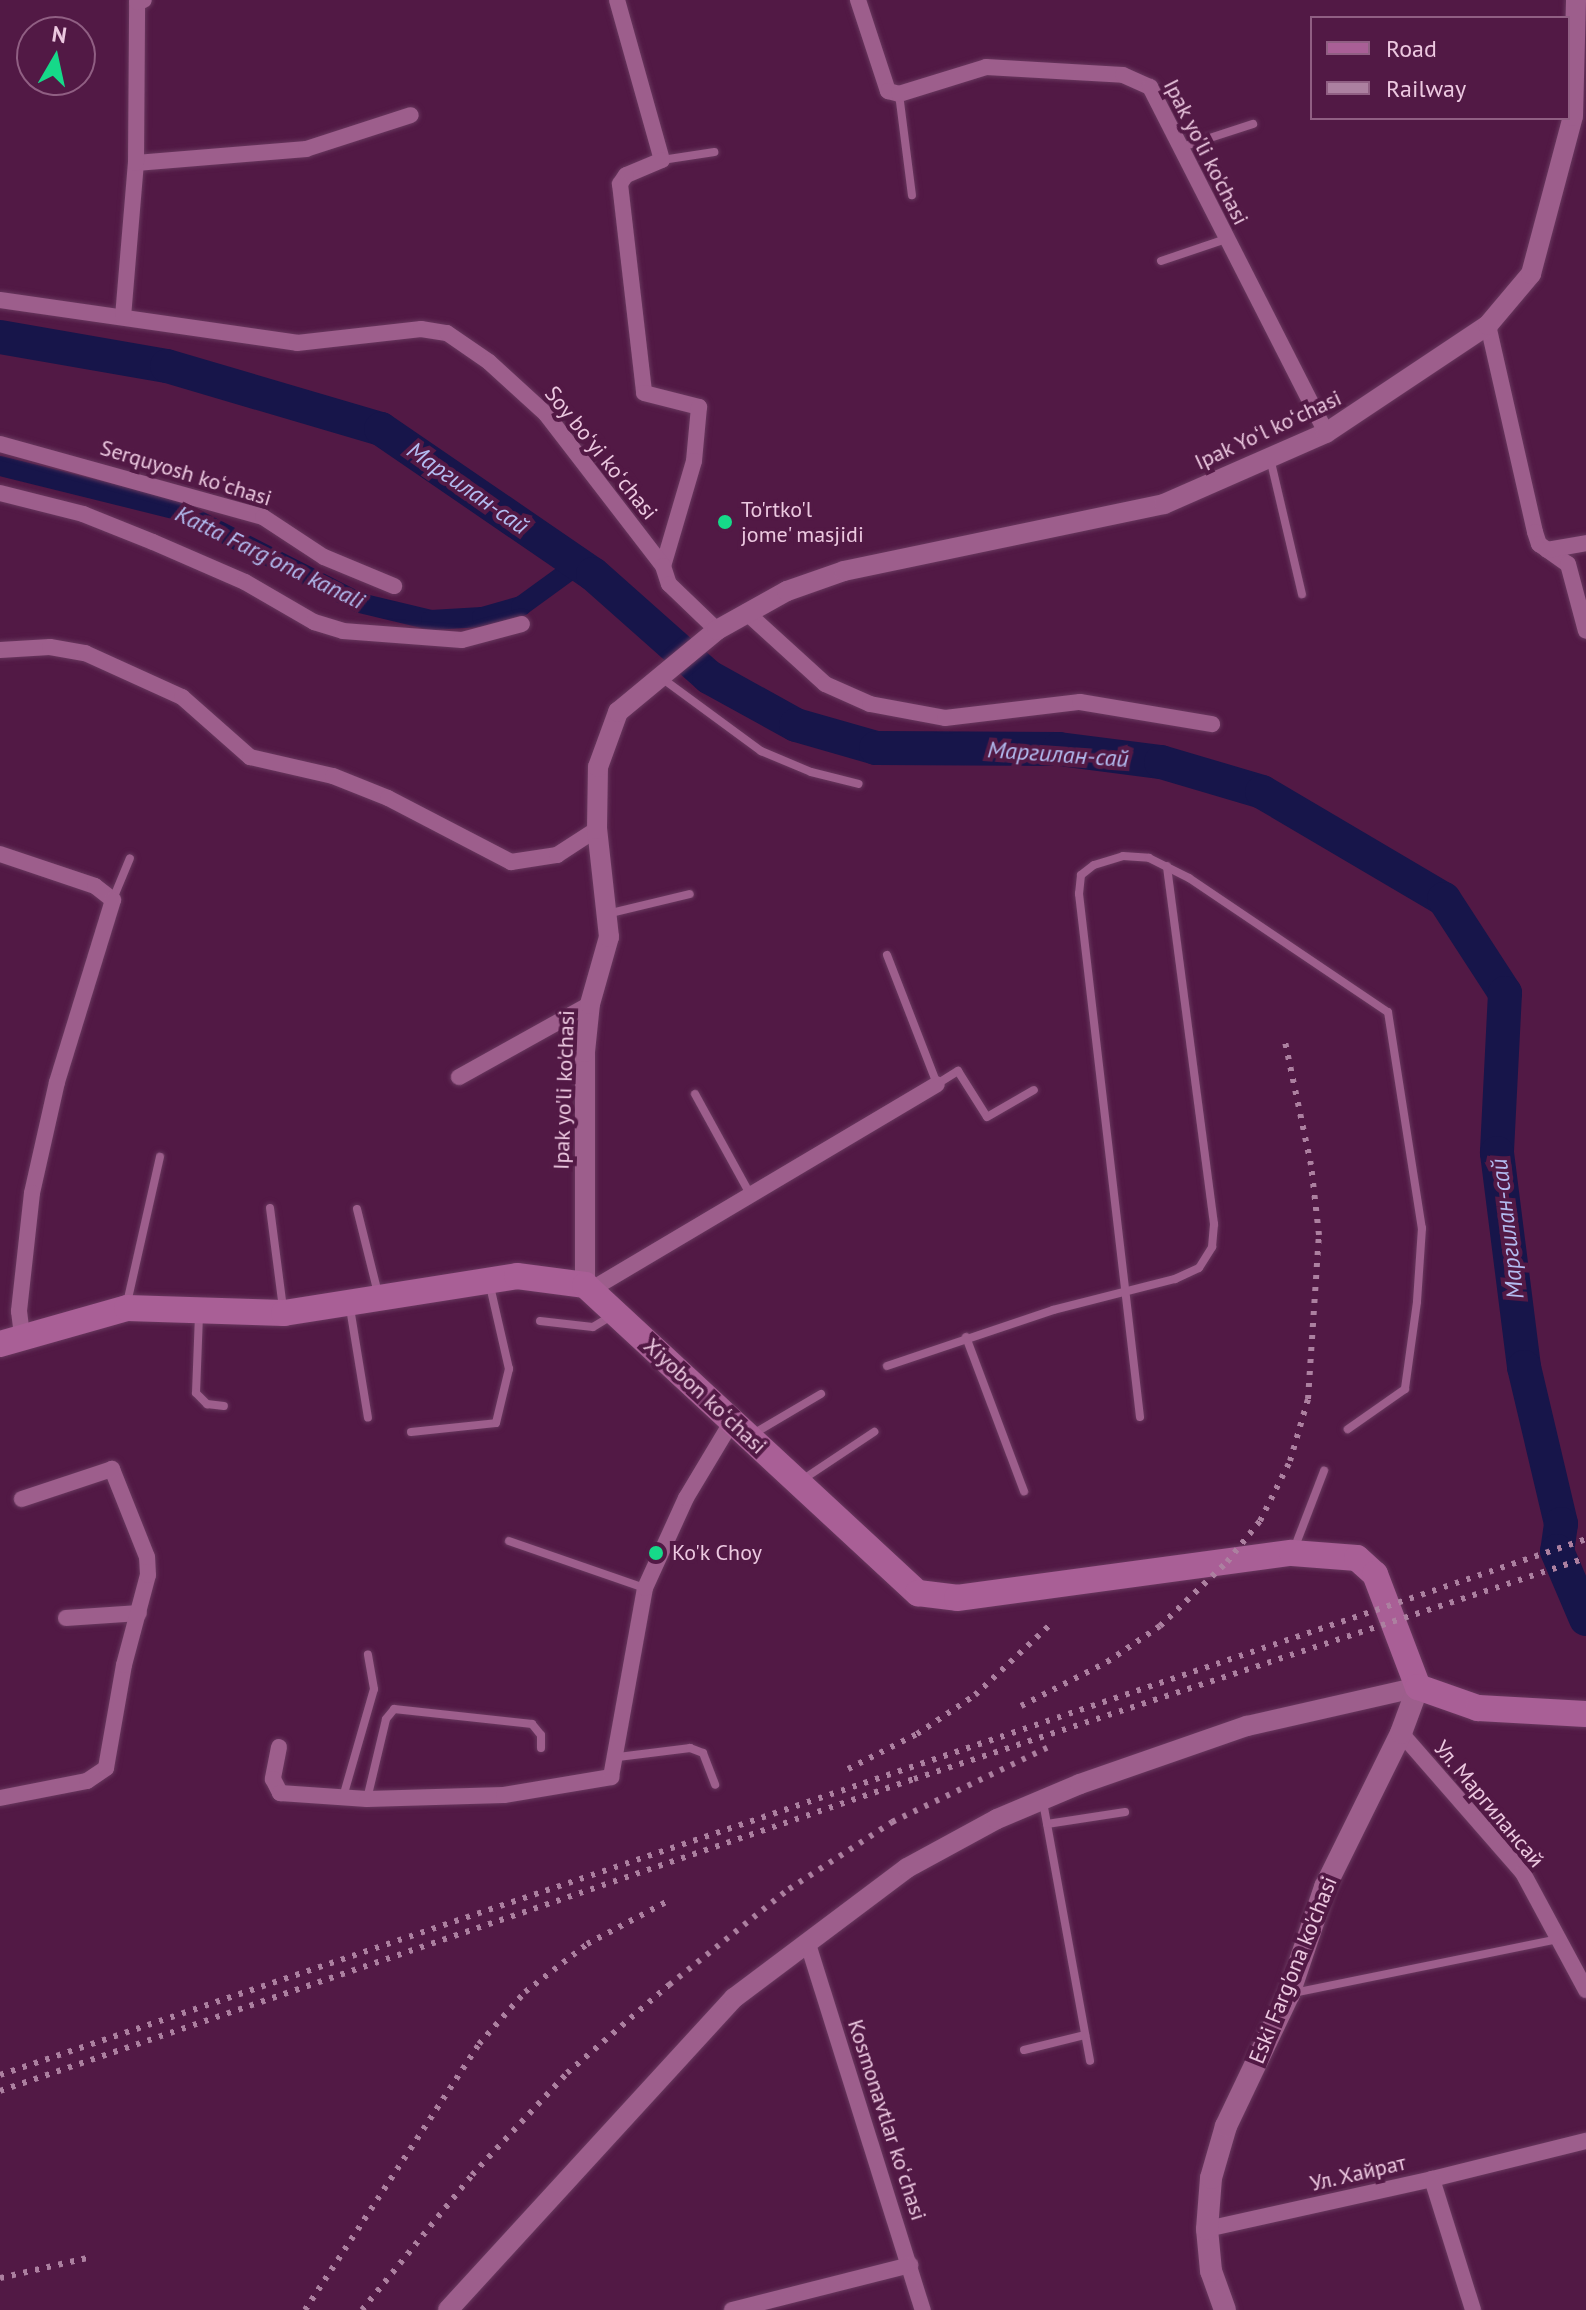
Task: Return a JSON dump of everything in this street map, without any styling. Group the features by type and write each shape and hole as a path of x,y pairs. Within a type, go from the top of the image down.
{"main road":[{"path":"11,1339 127,1308 284,1313 517,1276 588,1287"},
{"name":"Xiyobon koʻchasi","path":"588,1287 918,1593 944,1597 1292,1553 1357,1558 1375,1574 1418,1687"},
{"path":"1418,1687 1478,1708 1586,1714"},
{"name":"Eski Farg'ona ko'chasi","path":"1225,2310 1211,2271 1207,2229 1211,2178 1226,2126 1289,1994 1325,1887 1401,1733 1418,1687"}],"street":[{"path":"123,317 136,163 137,2 144,0"},
{"path":"617,0 662,160 626,175 620,184 644,393 699,407 694,461 663,566"},
{"path":"858,0 888,91 899,94"},
{"name":"Ipak Yoʻl koʻchasi","path":"696,646 746,612 844,571 1164,504 1326,433 1488,325 1531,274 1573,116 1576,0"},
{"name":"Ipak yo'li ko'chasi","path":"899,94 986,67 1123,75 1150,87 1223,240 1326,433"},
{"path":"136,163 306,149 411,115"},
{"name":"Soy boʻyi koʻchasi","path":"0,300 297,343 421,329 447,333 489,362 546,414 663,566 669,584 717,630"},
{"path":"1488,325 1535,532 1547,550 1568,564 1586,631"},
{"name":"Serquyosh koʻchasi","path":"0,444 263,517 324,557 394,586"},
{"path":"0,493 83,514 153,542 245,582 314,622 343,631 462,640 522,624"},
{"path":"1547,550 1586,543"},
{"path":"746,612 825,684 870,704 945,718 1080,702 1212,724"},
{"name":"Ipak yo'li ko'chasi","path":"588,1287 590,1004 609,937 597,829 598,767 605,736 618,712 696,646"},
{"path":"0,650 50,647 85,653 182,697 250,757 333,776 375,793 511,862 557,855 597,829"},
{"path":"0,854 95,886 113,900 57,1082 32,1193 19,1311 11,1339"},
{"path":"459,1077 590,1004"},
{"path":"588,1287 751,1197 937,1084"},
{"path":"279,1747 273,1779 280,1793 367,1799 504,1795 593,1783 611,1777 618,1757 637,1617 645,1588 686,1498 741,1429"},
{"path":"0,1798 100,1776 147,1589 147,1557 112,1469 22,1499"},
{"path":"66,1618 139,1613"},
{"path":"448,2310 675,2057 734,1998 907,1868 1043,1800 1247,1726 1418,1687"},
{"name":"Ул. Маргилансай","path":"1401,1733 1523,1873 1586,1990"},
{"name":"Kosmonavtlar koʻchasi","path":"808,1944 923,2310"},
{"path":"1432,2179 1586,2141"},
{"name":"Ул. Хайрат","path":"1207,2229 1432,2179 1473,2310"},
{"path":"732,2310 910,2265"}],"lane":[{"path":"899,94 912,195"},
{"path":"1178,148 1253,124"},
{"path":"662,160 714,152"},
{"path":"1161,261 1223,240"},
{"path":"1270,457 1302,594"},
{"path":"655,679 672,681 761,751 811,772 859,784"},
{"path":"1140,1417 1079,894 1081,875 1094,865 1123,856 1167,866 1372,996 1388,1012 1422,1228 1417,1302 1405,1389 1348,1429"},
{"path":"113,900 130,858"},
{"path":"887,1366 966,1337 1199,1268 1212,1247 1214,1224 1167,866"},
{"path":"606,914 690,894"},
{"path":"887,955 937,1084 958,1071 987,1117 1034,1090"},
{"path":"695,1094 751,1197"},
{"path":"127,1308 160,1157"},
{"path":"270,1208 284,1313"},
{"path":"357,1209 379,1298"},
{"path":"411,1432 496,1423 509,1369 489,1281"},
{"path":"349,1303 368,1418"},
{"path":"199,1310 196,1393 207,1404 224,1406"},
{"path":"540,1321 593,1327 617,1313"},
{"path":"966,1337 1024,1491"},
{"path":"741,1429 821,1394"},
{"path":"798,1482 874,1432"},
{"path":"1292,1553 1324,1471"},
{"path":"509,1541 645,1588"},
{"path":"342,1798 374,1689 368,1655"},
{"path":"367,1799 386,1719 394,1709 532,1724 541,1735 541,1748"},
{"path":"618,1757 690,1748 703,1753 715,1785"},
{"path":"1043,1800 1090,2061"},
{"path":"1047,1824 1125,1812"},
{"path":"1289,1994 1558,1939"},
{"path":"1024,2050 1085,2035"}],"waterway":[{"name":"Маргилан-сай","path":"0,337 167,366 381,429 593,574 709,677 796,725 876,748 1059,749 1161,762 1262,792 1444,899 1505,993 1497,1153 1524,1367 1561,1524 1557,1551 1586,1619"},
{"name":"Katta Farg'ona kanali","path":"0,466 178,510 360,603 431,620 482,617 521,606 576,566"}],"railway":[{"path":"1021,1706 1107,1662 1160,1626 1227,1562 1260,1521 1290,1461 1308,1399 1319,1235 1311,1165 1284,1037"},
{"path":"0,2075 1586,1539"},
{"path":"0,2091 914,1779 1586,1558"},
{"path":"848,1769 917,1734 975,1695 1053,1622"},
{"path":"362,2310 472,2175 567,2073 669,1985 789,1889 892,1822 1053,1745"},
{"path":"305,2310 479,2044 525,1992 587,1944 668,1901"},
{"path":"0,2278 92,2257"}],"place":[{"name":"To'rtko'l jome' masjidi","path":"725,522"},
{"name":"Ko'k Choy","path":"656,1553"}]}
